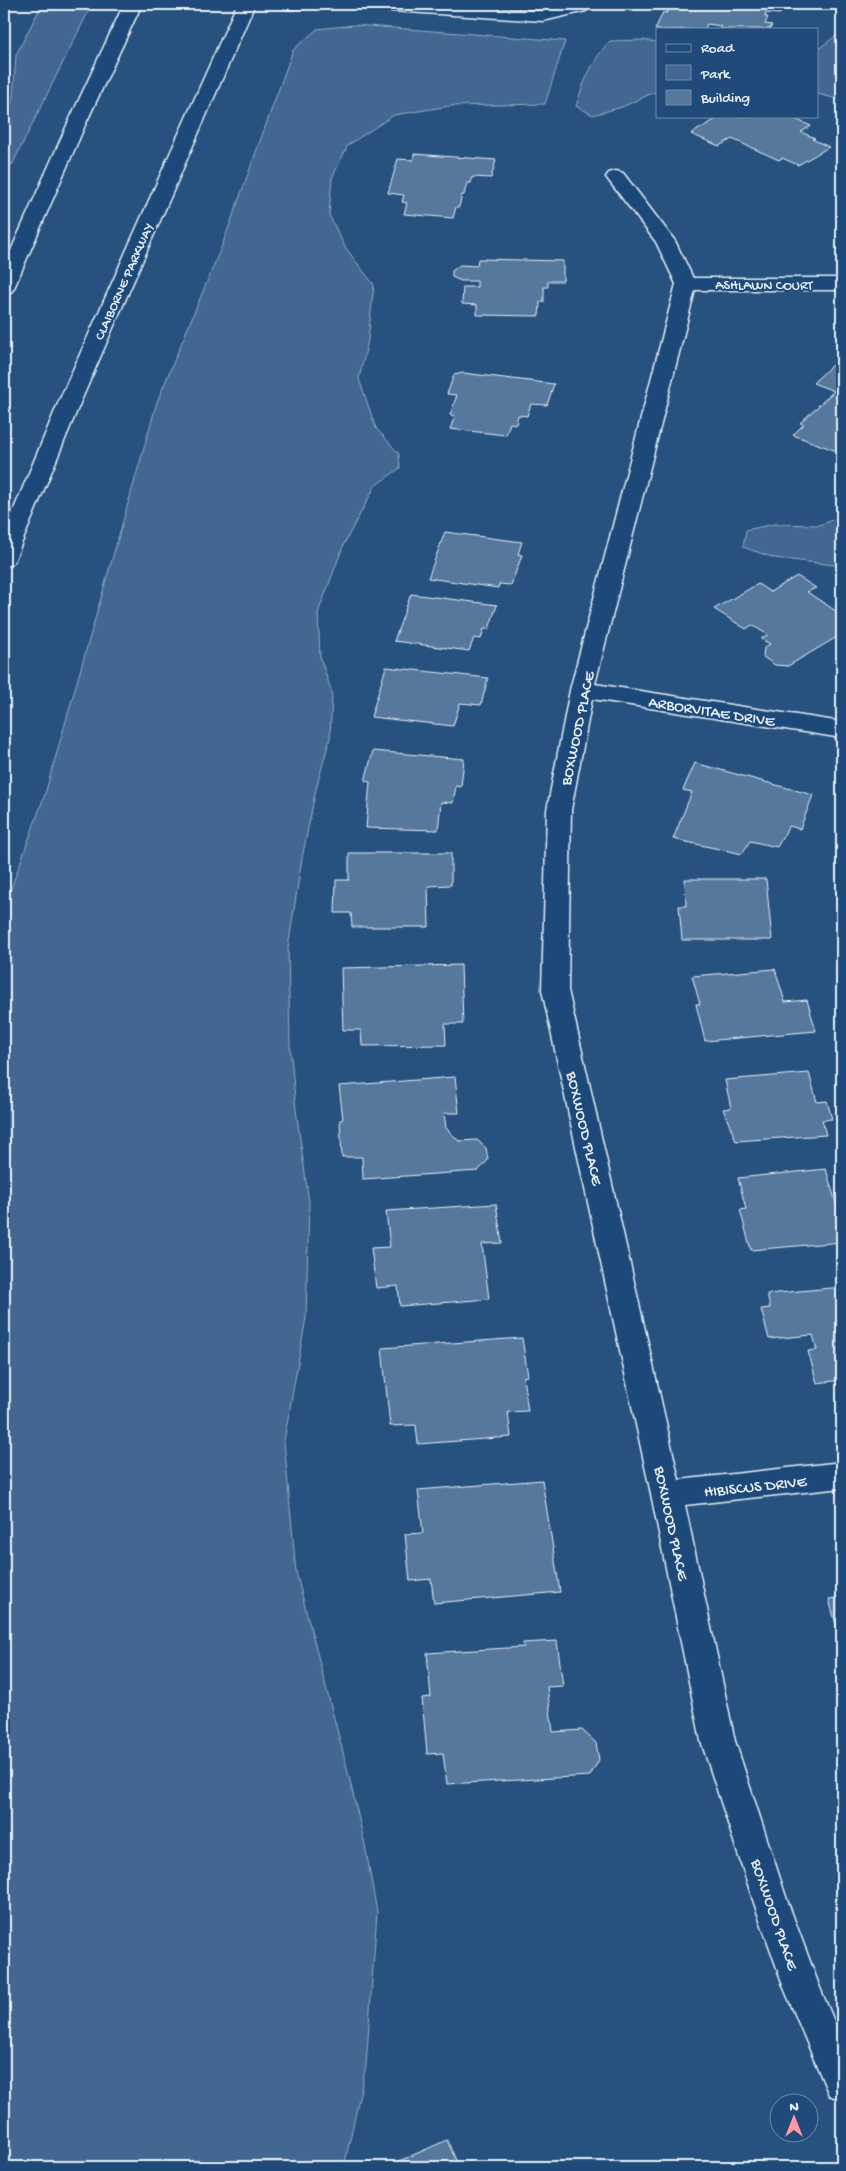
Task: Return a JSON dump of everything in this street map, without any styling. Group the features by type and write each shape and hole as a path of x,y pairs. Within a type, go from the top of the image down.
{"street":[{"path":"4,288 77,123 133,4"},
{"name":"CLAIBORNE PARKWAY","path":"4,559 70,400 246,4"},
{"path":"363,4 543,16 580,7 584,4"},
{"path":"616,177 665,241 686,284"},
{"name":"ASHLAWN COURT","path":"686,284 842,284"},
{"name":"BOXWOOD PLACE","path":"686,284 582,690 559,810 555,990 667,1494 718,1741 770,1900 802,1988 842,2082"},
{"name":"ARBORVITAE DRIVE","path":"582,690 842,730"},
{"name":"HIBISCUS DRIVE","path":"667,1494 842,1475"}],"green space":[{"path":"42,4 92,4 12,165 4,165 4,137 13,97 16,55"},
{"path":"354,25 565,41 545,104 450,106 394,115 348,145 332,178 329,215 345,247 374,285 368,340 359,379 376,428 399,454 400,468 375,486 344,544 318,613 320,657 332,693 330,738 316,789 302,858 288,948 290,1044 296,1110 309,1202 306,1318 284,1441 296,1572 346,1764 365,1845 377,1912 366,2066 344,2167 4,2167 4,908 45,794 157,402 223,243 293,50 317,29"},
{"path":"842,31 842,100 818,94 818,49"},
{"path":"642,40 656,42 656,91 622,107 593,115 576,106 589,71 610,41"},
{"path":"842,516 842,566 774,558 743,547 746,530 774,524 819,525"}],"building":[{"path":"666,4 784,4 780,14 766,13 765,17 768,17 765,24 772,25 770,28 720,28 721,26 707,24 705,28 656,28 655,30 663,12 667,13 669,8 664,8"},
{"path":"718,118 793,118 811,126 801,132 829,147 798,165 782,158 779,160 732,139 719,146 691,134"},
{"path":"414,154 496,160 491,178 472,177 471,183 467,183 464,195 462,195 459,207 456,207 453,218 404,214 407,203 402,202 404,195 388,193 398,159 413,160"},
{"path":"478,259 563,261 563,281 548,281 548,287 544,287 544,302 540,302 539,316 477,315 477,305 462,304 463,287 477,287 477,281 461,281 452,277 452,271 460,265 477,266"},
{"path":"833,364 842,367 842,453 793,435 804,424 800,423 834,391 813,383"},
{"path":"463,373 554,384 547,405 531,404 527,416 518,415 516,424 510,423 506,435 450,429 455,416 450,415 457,395 447,394 454,375"},
{"path":"445,532 522,542 518,554 522,555 511,585 499,584 498,588 428,578"},
{"path":"797,576 816,588 807,592 842,615 842,634 788,666 775,665 763,657 764,648 770,644 761,639 768,635 752,625 746,629 714,609 758,584 770,592"},
{"path":"411,594 497,605 489,629 484,629 481,639 474,638 469,651 394,641"},
{"path":"386,667 488,678 481,705 460,703 453,726 371,717"},
{"path":"373,751 464,759 461,787 456,786 453,803 441,802 438,830 366,828 370,782 365,781"},
{"path":"695,763 813,795 800,829 789,826 777,847 750,841 742,854 673,839 692,792 683,790"},
{"path":"349,853 451,853 451,885 428,886 429,927 352,927 351,913 335,913 336,880 349,880"},
{"path":"685,879 766,879 772,940 682,940 679,906 686,906"},
{"path":"461,965 463,1024 445,1024 446,1045 362,1046 361,1030 343,1030 341,968"},
{"path":"775,969 785,1002 807,1000 816,1031 705,1041 696,1004 700,1004 692,976"},
{"path":"809,1073 817,1102 827,1101 832,1119 822,1120 826,1135 736,1141 723,1109 731,1108 725,1080"},
{"path":"455,1077 459,1113 444,1113 446,1128 459,1141 477,1140 486,1148 488,1160 478,1171 363,1179 362,1157 342,1157 340,1120 343,1119 339,1086"},
{"path":"826,1169 837,1207 842,1207 842,1242 751,1250 740,1210 746,1209 738,1178"},
{"path":"496,1204 502,1243 482,1244 489,1299 400,1306 398,1286 376,1288 371,1248 390,1247 386,1211"},
{"path":"842,1287 842,1380 817,1383 808,1351 817,1350 813,1335 769,1339 761,1309 770,1308 767,1294"},
{"path":"522,1338 528,1376 523,1377 528,1411 508,1412 511,1437 418,1444 416,1425 390,1426 382,1348"},
{"path":"542,1480 560,1592 434,1603 431,1579 410,1581 405,1534 423,1533 418,1490"},
{"path":"842,1597 842,1647 829,1599"},
{"path":"557,1641 563,1686 547,1687 553,1732 582,1730 596,1743 599,1760 590,1776 447,1784 443,1753 427,1754 422,1698 431,1697 427,1653 524,1647 523,1643"},
{"path":"447,2140 459,2167 386,2167"}]}
